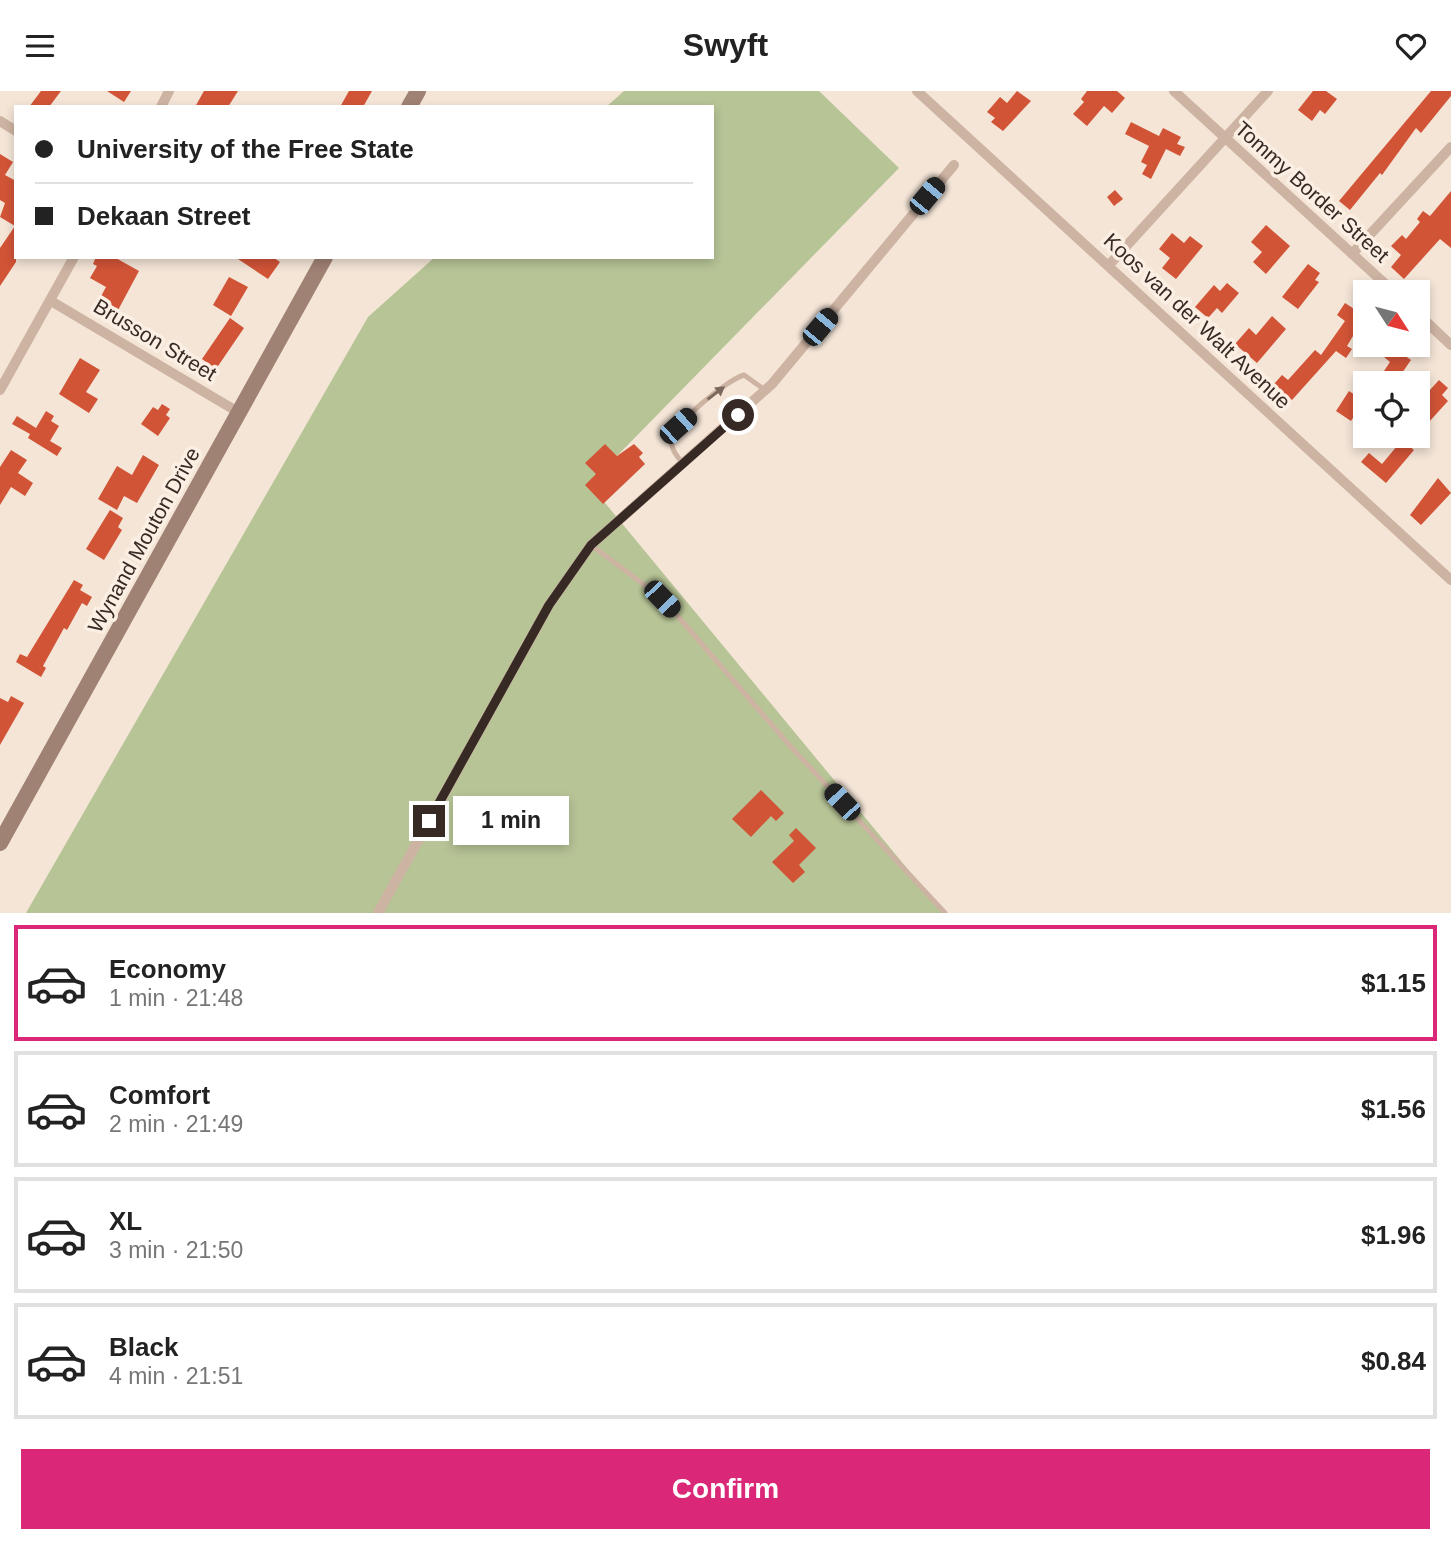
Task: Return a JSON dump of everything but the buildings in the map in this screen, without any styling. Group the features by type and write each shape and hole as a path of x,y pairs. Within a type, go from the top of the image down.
{"street":[{"name":"Koos van der Walt Avenue","path":"918,91 1451,580"},
{"name":"Tommy Border Street","path":"1174,91 1381,280"},
{"path":"1109,265 1268,91"},
{"path":"1352,254 1451,146"},
{"path":"378,913 549,605 591,545 765,390 954,165"},
{"path":"0,390 73,259"},
{"name":"Wynand Mouton Drive","path":"0,843 324,259"},
{"name":"Brusson Street","path":"51,301 238,412"},
{"path":"1430,325 1451,345"}],"lane":[{"path":"682,464 672,449 674,435 706,401 744,375 765,390"},
{"path":"591,545 662,599 791,747 945,913"}],"green space":[{"path":"624,91 819,91 899,168 614,459 596,492 944,913 26,913 368,317 433,259 714,259 714,105 608,105"}],"route":[{"path":"429,821 549,605 591,545 738,415"}]}
